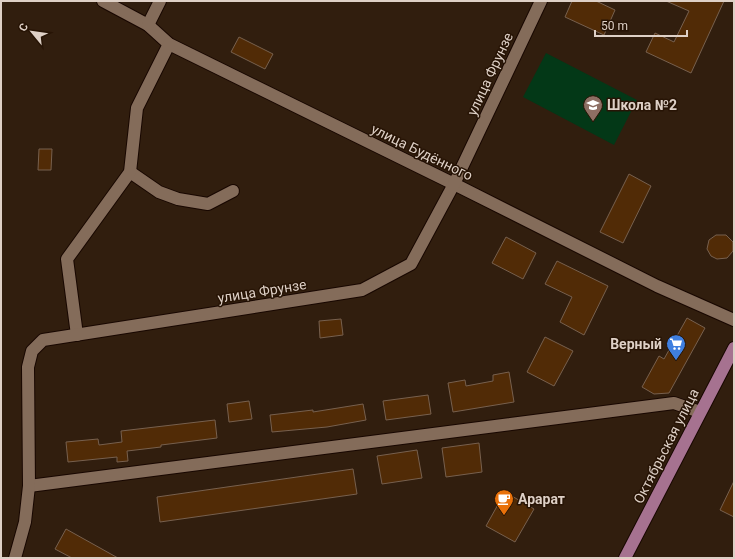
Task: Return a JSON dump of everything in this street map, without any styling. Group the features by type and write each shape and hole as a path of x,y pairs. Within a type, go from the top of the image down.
{"main road":[{"name":"Октябрьская улица","path":"625,558 734,348"}],"street":[{"name":"улица Будённого","path":"103,1 148,25 168,44 454,184 657,286 734,320"},
{"path":"148,25 160,1"},
{"name":"улица Фрунзе","path":"15,558 25,522 29,486 28,367 32,351 43,340 362,290 411,264 454,184 541,1"},
{"path":"77,335 67,259 130,172 137,108 168,44"},
{"path":"130,172 160,192 178,199 208,204 233,191"},
{"path":"29,486 674,403 700,412"}],"green space":[{"path":"546,53 637,100 614,145 523,97"}],"building":[{"path":"572,1 596,1 615,10 604,35 565,17"},
{"path":"666,1 724,1 691,73 646,52 655,33 674,42 689,11"},
{"path":"239,37 273,54 265,69 231,52"},
{"path":"39,149 52,149 51,170 38,170"},
{"path":"629,174 651,186 623,243 600,232"},
{"path":"716,235 726,235 733,242 733,251 727,258 717,259 711,256 707,249 709,240"},
{"path":"506,237 536,253 523,279 492,263"},
{"path":"557,261 608,286 584,335 560,322 572,297 545,284"},
{"path":"687,318 705,328 669,393 654,394 642,387 659,356 664,359"},
{"path":"341,319 343,335 320,338 319,321"},
{"path":"545,337 573,351 554,386 527,372"},
{"path":"509,372 514,402 453,412 448,383 465,380 466,386 493,381 493,375"},
{"path":"428,395 431,414 386,420 383,401"},
{"path":"249,401 252,419 229,422 227,404"},
{"path":"363,404 366,420 327,427 272,432 270,415 313,410 313,412"},
{"path":"215,420 217,438 127,451 128,461 117,462 117,457 68,462 66,442 98,439 99,445 122,442 121,431"},
{"path":"479,443 482,472 446,477 442,448"},
{"path":"417,450 422,478 382,484 377,456"},
{"path":"353,469 357,494 160,522 157,497"},
{"path":"734,481 734,517 720,510"},
{"path":"505,492 534,509 515,542 486,526"},
{"path":"66,529 118,558 72,558 55,549"}],"place":[{"name":"Школа №2","path":"593,122"},
{"name":"Верный","path":"676,361"},
{"name":"Арарат","path":"504,516"}]}
